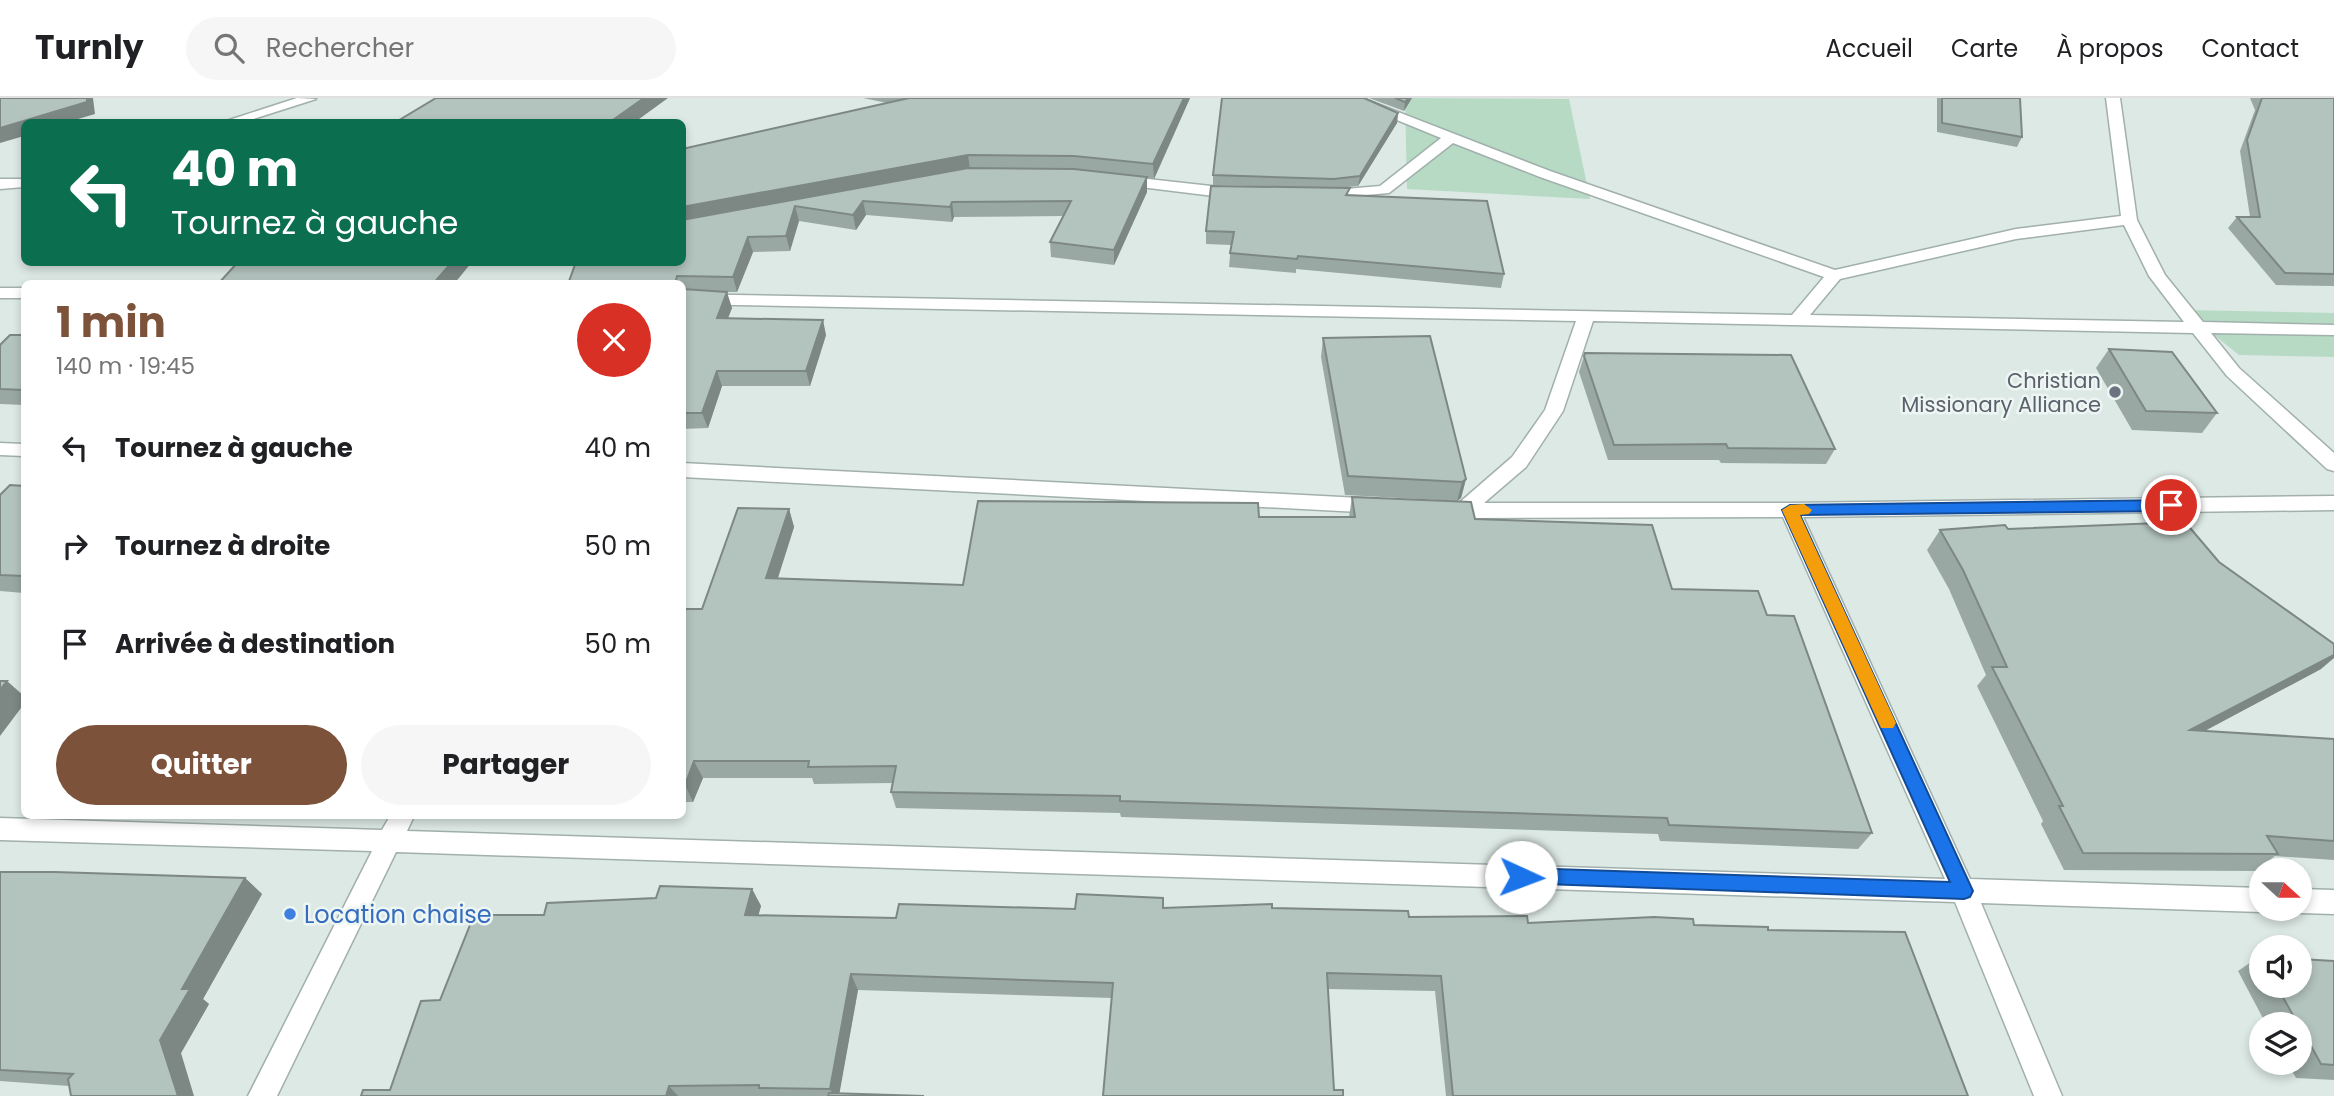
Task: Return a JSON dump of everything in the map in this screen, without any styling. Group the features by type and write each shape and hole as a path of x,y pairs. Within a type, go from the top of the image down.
{"street":[{"path":"1350,98 1450,138 1834,275 2016,234 2129,220"},
{"path":"2113,98 2129,220 2157,276 2233,372 2334,464"},
{"path":"240,119 309,99"},
{"path":"1307,196 1333,197 1384,190 1450,138"},
{"path":"1101,180 1255,195"},
{"path":"0,184 21,183"},
{"path":"1796,321 1834,275"},
{"path":"0,293 21,293"},
{"path":"686,299 2334,330"},
{"path":"1462,511 1519,462 1554,411 1586,318"},
{"path":"0,449 21,450"},
{"path":"686,470 1392,507"},
{"path":"1420,509 1790,510 2334,503"},
{"path":"1790,510 1964,891 2048,1096"},
{"path":"262,1096 400,819"},
{"path":"0,829 2249,900"},
{"path":"2312,901 2334,902"}],"green space":[{"path":"1405,98 1569,99 1590,199 1407,189"},
{"path":"2183,310 2334,313 2334,357 2239,355"}],"building":[{"path":"0,98 87,98 87,102 30,119 21,119 21,122 0,128"},
{"path":"436,98 644,98 614,119 401,119"},
{"path":"909,98 1184,98 1153,164 1074,156 968,155 686,206 686,148"},
{"path":"1222,98 1364,98 1398,113 1360,176 1334,179 1213,175"},
{"path":"1942,98 2020,98 2022,137 1942,123"},
{"path":"2262,98 2334,98 2334,274 2285,273 2237,217 2260,217 2247,140"},
{"path":"968,168 1074,169 1147,177 1114,250 1050,242 1071,201 952,202 950,207 863,201 853,215 795,206 786,236 748,237 733,277 569,280 575,266 686,266 686,219"},
{"path":"1211,186 1350,188 1346,195 1487,201 1504,274 1298,256 1297,259 1230,253 1234,232 1206,231"},
{"path":"234,266 449,266 436,280 222,280"},
{"path":"686,289 727,292 717,318 823,320 806,371 717,371 702,413 686,413"},
{"path":"10,335 21,335 21,390 0,389 0,345"},
{"path":"1430,336 1466,479 1462,482 1348,476 1323,338"},
{"path":"2109,349 2172,352 2217,413 2146,411"},
{"path":"1585,353 1791,355 1835,449 1728,448 1726,444 1614,445"},
{"path":"10,485 21,486 21,576 0,575 0,495"},
{"path":"1352,497 1471,502 1475,519 1652,525 1672,589 1758,591 1767,615 1794,616 1872,833 1669,825 1667,818 1120,801 1120,796 891,792 896,766 808,767 809,761 694,761 686,782 686,609 702,609 738,508 789,509 766,578 963,585 978,501 1258,503 1259,517 1355,517"},
{"path":"2185,522 2219,562 2334,644 2334,655 2190,730 2334,739 2334,841 2267,836 2278,854 2083,853 2059,806 2063,806 1992,667 2007,667 1963,570 1940,530 2005,525 2008,529"},
{"path":"0,681 7,681 0,690"},
{"path":"0,872 245,878 182,989 190,989 160,1040 178,1096 71,1096 68,1079 73,1074 0,1070"},
{"path":"660,886 752,889 745,915 896,918 899,904 1075,909 1077,894 1163,898 1163,908 1272,904 1272,908 1408,911 1409,917 1527,916 1528,923 1654,917 1693,919 1694,925 1768,927 1768,930 1905,932 1968,1096 1453,1096 1441,976 1327,973 1334,1090 1343,1090 1343,1096 1103,1096 1113,983 851,974 830,1089 759,1088 759,1085 669,1086 666,1096 361,1096 363,1090 390,1090 421,1001 440,1000 474,915 544,915 547,903 656,898"},
{"path":"2312,960 2334,961 2334,1065 2321,1064 2312,1048 2312,1012 2291,1012 2283,998 2312,998"},
{"path":"829,1093 924,1096 828,1096"}],"slow traffic":[{"path":"1804,510 1790,510 1887,723"}],"place":[{"name":"Christian Missionary Alliance","path":"2115,392"},
{"name":"Location chaise","path":"290,914"}],"route":[{"path":"1521,877 1964,891 1790,510 2171,505"}]}
